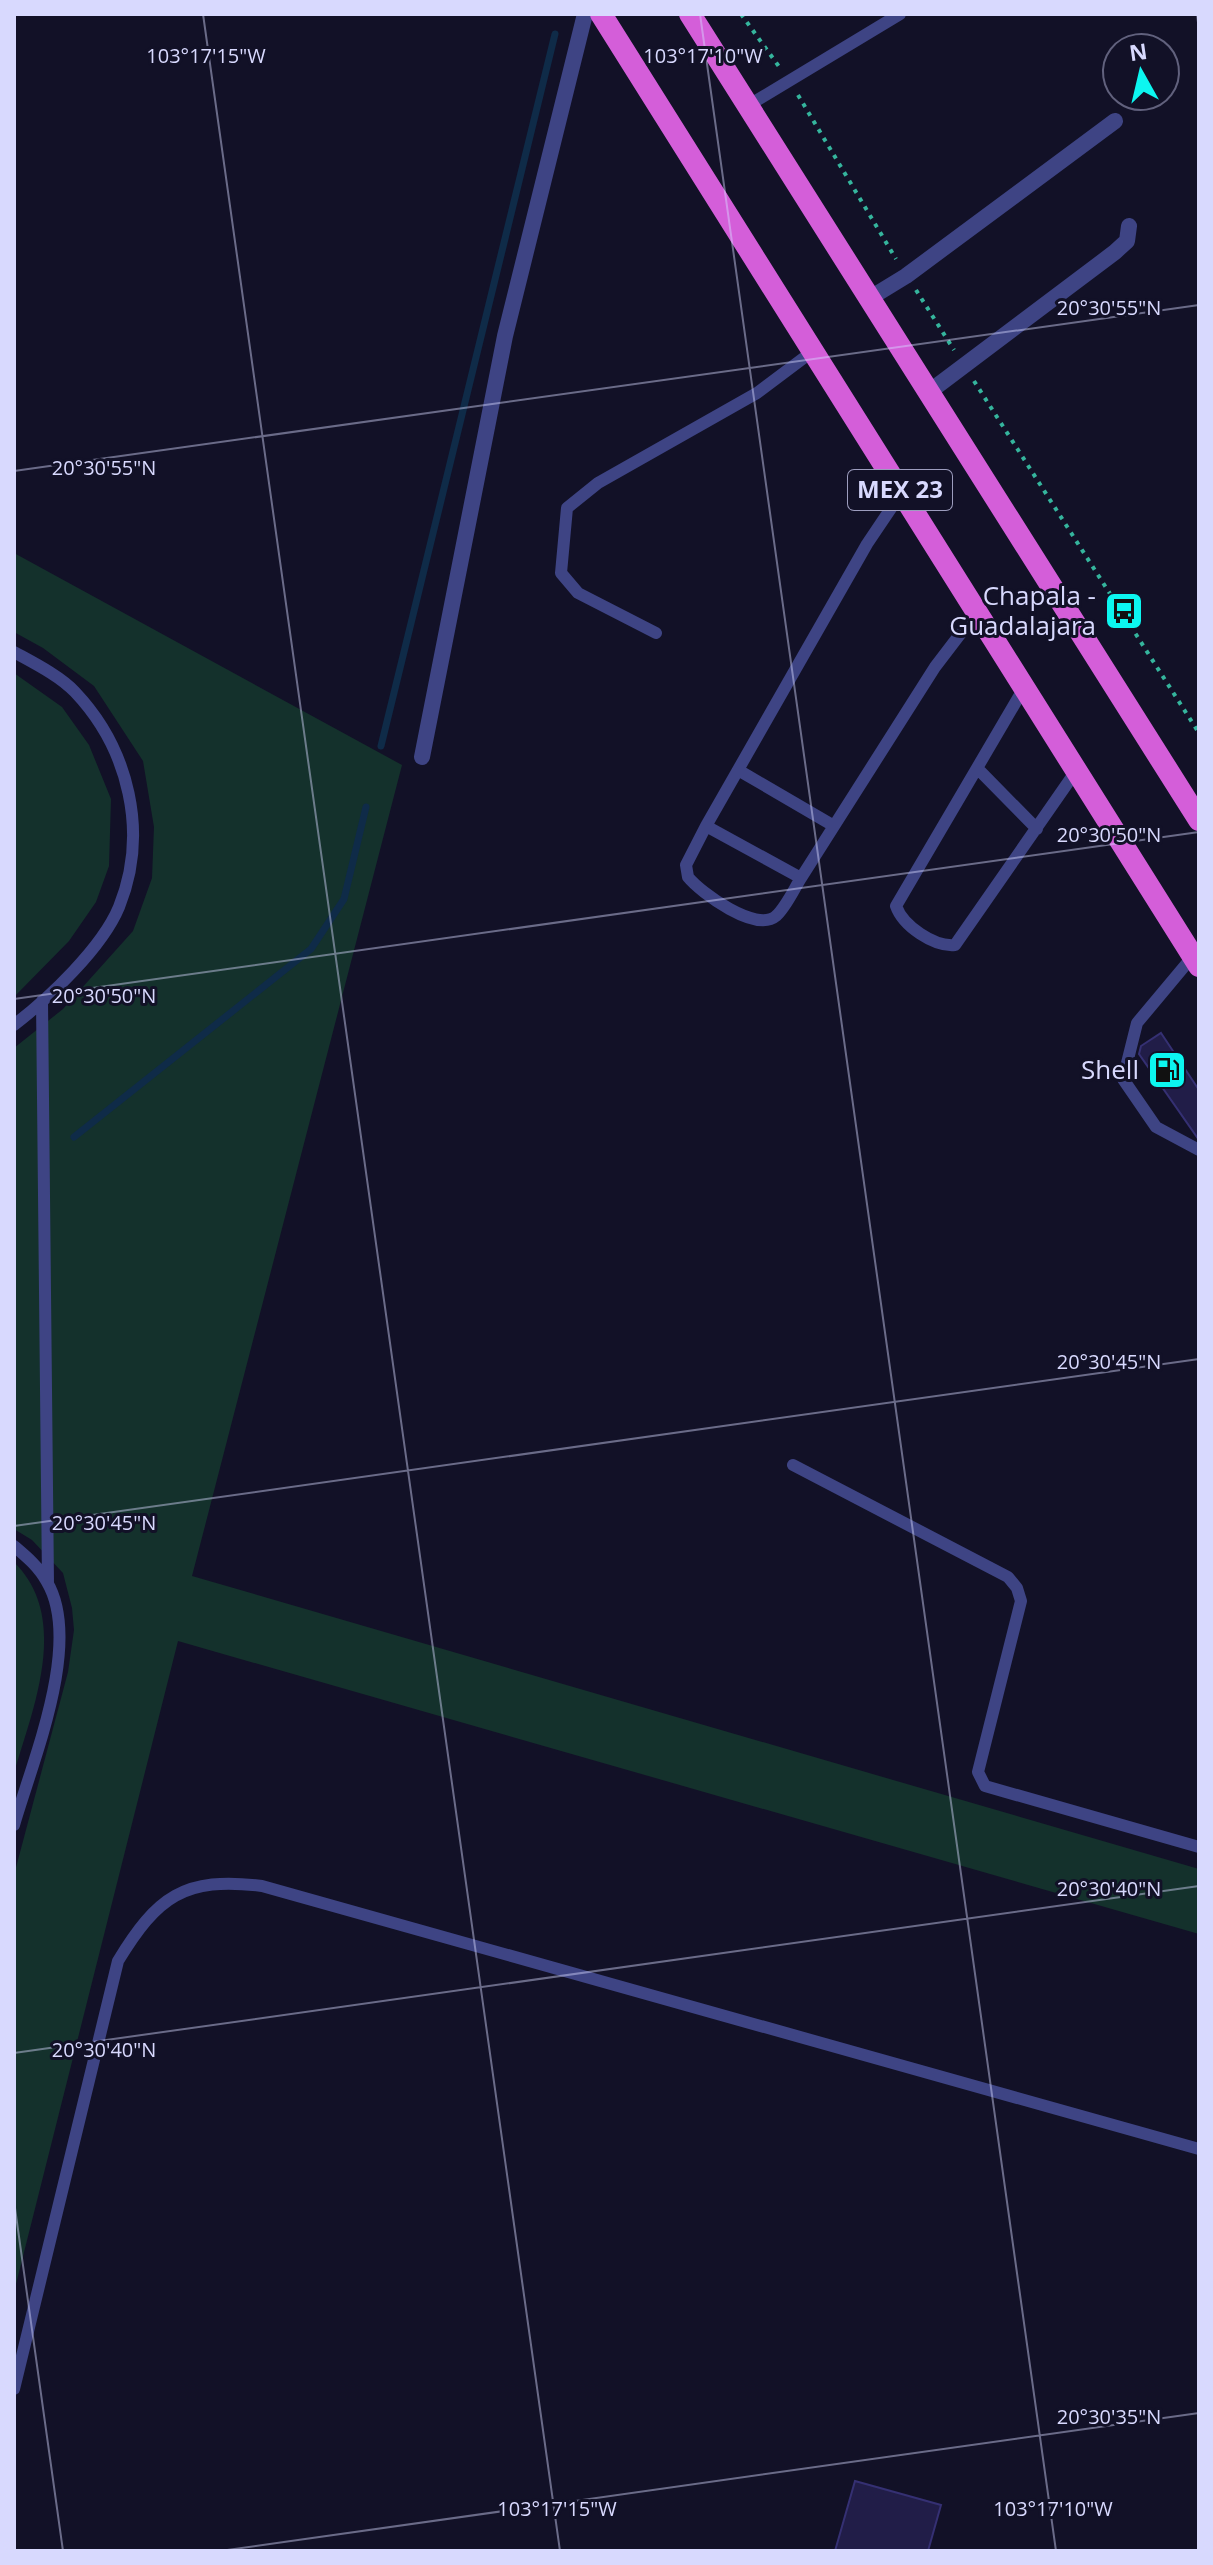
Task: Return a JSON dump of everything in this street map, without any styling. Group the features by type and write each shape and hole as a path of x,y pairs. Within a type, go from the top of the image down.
{"highway":[{"name":"MEX 23","path":"601,14 1196,961"},
{"name":"MEX 23","path":"690,14 1199,820"}],"street":[{"path":"422,757 505,336 585,14"},
{"path":"870,298 906,276 1115,121"},
{"path":"929,392 1115,252 1127,241 1129,226"}],"lane":[{"path":"749,105 900,14"},
{"path":"656,633 578,593 561,573 567,508 598,483 757,393 813,351"},
{"path":"902,492 867,544 706,826 686,865 688,877 746,919 762,921 777,916 935,667 977,612"},
{"path":"14,652 73,689 100,722 118,758 131,797 129,874 118,910 89,951 42,1001 14,1025"},
{"path":"1024,688 896,906 901,919 943,946 955,945 1076,771"},
{"path":"977,768 1037,829"},
{"path":"738,770 834,826"},
{"path":"706,826 801,878"},
{"path":"1196,961 1137,1023 1123,1079 1156,1127 1199,1150"},
{"path":"14,1825 54,1685 59,1631 48,1583 42,1001"},
{"path":"793,1465 1008,1577 1017,1588 1021,1601 978,1772 985,1786 1199,1847"},
{"path":"14,1546 32,1561 48,1583"},
{"path":"14,2389 118,1961 144,1919 186,1889 229,1882 262,1886 1199,2149"}],"green space":[{"path":"14,553 402,765 192,1576 1199,1869 1199,1934 178,1641 14,2292 14,1875 68,1672 74,1630 63,1573 32,1540 14,1529 14,1048 63,1009 133,931 152,878 154,827 143,761 94,686 43,648 14,632"},
{"path":"14,673 62,707 89,745 111,799 109,866 96,902 69,941 14,997"},
{"path":"14,1562 31,1584 41,1609 44,1636 37,1692 14,1773"}],"building":[{"name":"Shell","path":"1161,1033 1199,1090 1199,1140 1139,1054 1141,1046"},
{"path":"855,2481 941,2505 928,2551 835,2551"}],"waterway":[{"path":"381,746 555,34"},
{"path":"74,1137 311,949 344,899 366,807"}],"place":[{"name":"Chapala - Guadalajara","path":"1124,611"},
{"name":"Shell","path":"1167,1070"}]}
